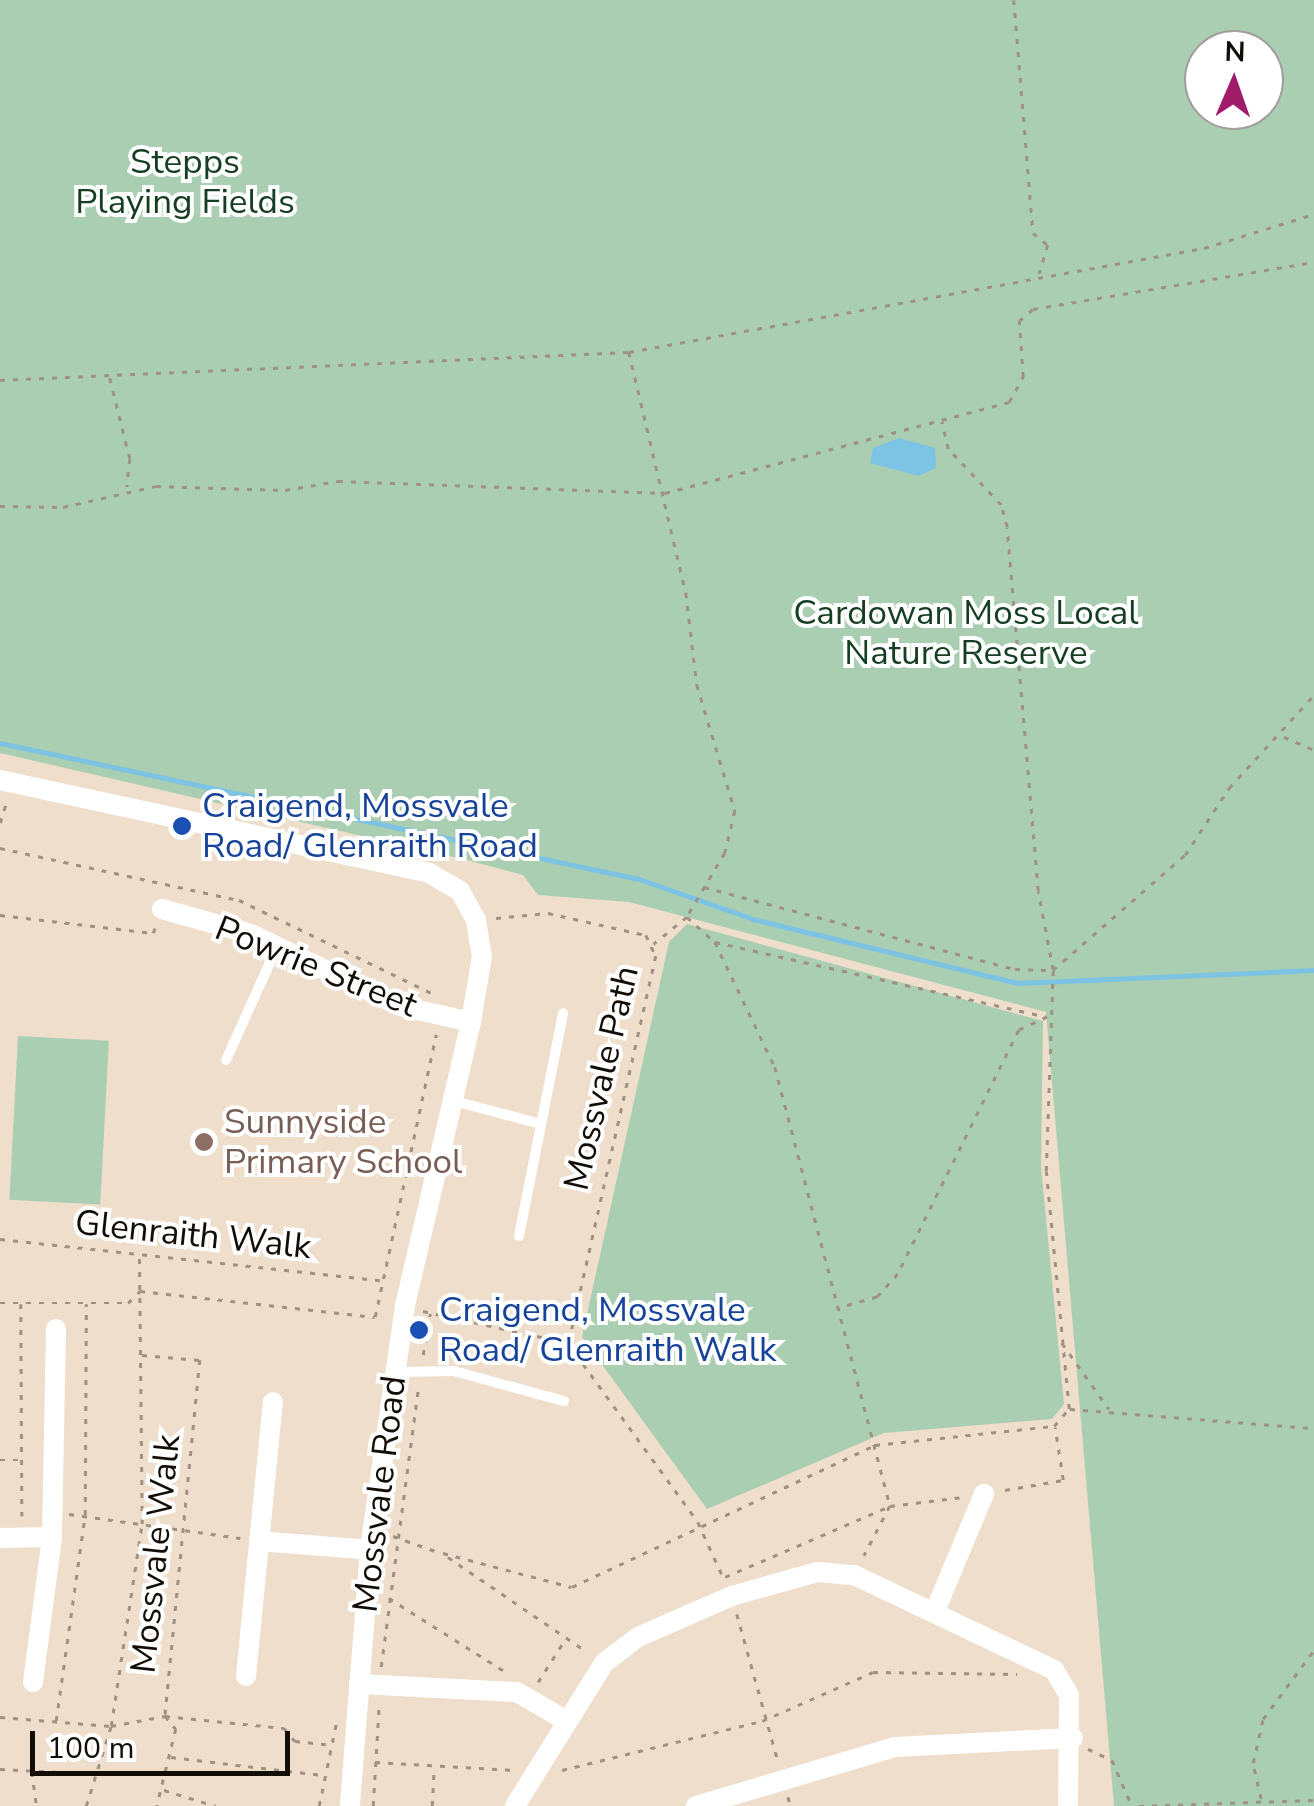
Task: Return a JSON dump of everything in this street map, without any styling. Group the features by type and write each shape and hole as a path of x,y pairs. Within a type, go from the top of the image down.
{"street":[{"path":"6,781 429,872 460,891 476,920"},
{"name":"Powrie Street","path":"162,910 277,947 400,1006 471,1022"},
{"name":"Mossvale Road","path":"350,1806 369,1684 370,1550 404,1306 471,1022 482,956 476,920"},
{"path":"33,1682 52,1537 56,1328"},
{"path":"246,1676 273,1402"},
{"path":"934,1611 984,1494"},
{"path":"0,1538 52,1537"},
{"path":"259,1541 370,1550"},
{"path":"514,1806 604,1663 638,1637 728,1587 817,1572 854,1575 1036,1662 1069,1696 1073,1738 1068,1806"},
{"path":"369,1684 517,1692 565,1720"},
{"path":"696,1806 788,1796 895,1746 1073,1738"}],"lane":[{"path":"226,1060 277,947"},
{"path":"519,1236 563,1013"},
{"path":"454,1101 541,1124"},
{"path":"395,1372 454,1371 564,1401"}],"path":[{"path":"1014,0 1033,233 1048,244 1038,275"},
{"path":"0,380 628,352 1204,248 1314,214"},
{"path":"0,506 63,507 126,488 338,481 665,493 1009,402 1023,377 1019,321 1033,309 1314,262"},
{"path":"628,352 665,493 697,685 735,812 687,917 654,944"},
{"path":"110,376 130,459 126,488"},
{"path":"394,1536 443,1554 572,1587 698,1522 875,1445 1054,1426 1069,1409 1046,1170 1047,1017 1054,970 1038,891 1007,526 1001,505 948,449 942,422"},
{"path":"704,887 1015,969 1054,970 1155,887 1228,788 1283,736 1314,695"},
{"path":"1283,736 1314,750"},
{"path":"0,824 6,781"},
{"path":"0,848 238,900 430,991 440,1015 378,1300 568,1343 698,1522 728,1587 788,1796"},
{"path":"0,915 153,933 168,884"},
{"name":"Mossvale Path","path":"476,920 548,913 654,944 568,1343"},
{"path":"687,917 715,942 775,1067 875,1445 890,1506 854,1575"},
{"path":"715,942 1047,1017"},
{"path":"839,1308 877,1297 898,1274 1019,1030 1047,1017"},
{"name":"Glenraith Walk","path":"0,1239 382,1280"},
{"name":"Mossvale Walk","path":"86,1806 101,1774 111,1726 142,1524 139,1254"},
{"name":"Glenraith Walk","path":"0,1302 128,1303 140,1291 375,1317 378,1300"},
{"path":"21,1303 22,1537"},
{"path":"56,1721 86,1515 86,1303"},
{"path":"373,1806 376,1762 369,1684 388,1597 430,1312"},
{"path":"1062,1343 1110,1410"},
{"name":"Mossvale Walk","path":"141,1354 200,1360 165,1716 176,1729 157,1806"},
{"path":"1069,1409 1314,1428"},
{"path":"728,1587 890,1506 1063,1480 1054,1426"},
{"path":"0,1460 22,1460"},
{"path":"53,1514 86,1515 259,1541"},
{"path":"443,1554 604,1663"},
{"path":"388,1597 516,1679"},
{"path":"532,1690 566,1638"},
{"path":"1261,1800 1258,1731 1314,1650"},
{"path":"376,1762 535,1772 766,1719 873,1672 1027,1674 1036,1662"},
{"path":"319,1806 326,1744 342,1714"},
{"path":"0,1717 111,1726 165,1716 284,1728 295,1742 326,1744"},
{"path":"1073,1738 1112,1760 1132,1806"},
{"path":"170,1756 323,1775"},
{"path":"432,1806 434,1765"},
{"path":"0,1769 101,1774"},
{"path":"32,1770 37,1806"},
{"path":"163,1790 216,1806"},
{"path":"1139,1806 1314,1800"}],"green space":[{"name":"Cardowan Moss Local Nature Reserve","path":"0,0 1314,0 1314,1806 1114,1806 1046,1012 629,902 538,895 523,875 0,753"},
{"path":"687,924 1043,1021 1041,1167 1064,1404 1052,1419 884,1433 707,1509 582,1337 669,942"},
{"path":"18,1036 109,1041 100,1205 9,1200"}],"water":[{"path":"899,438 935,448 936,468 919,476 870,463 873,448"}],"waterway":[{"path":"0,743 639,879 753,919 1017,983 1314,970"}],"place":[{"name":"Craigend, Mossvale Road/ Glenraith Road","path":"182,826"},
{"name":"Sunnyside Primary School","path":"204,1142"},
{"name":"Craigend, Mossvale Road/ Glenraith Walk","path":"419,1330"}],"park label":[{"name":"Stepps Playing Fields","path":"185,182"}]}
